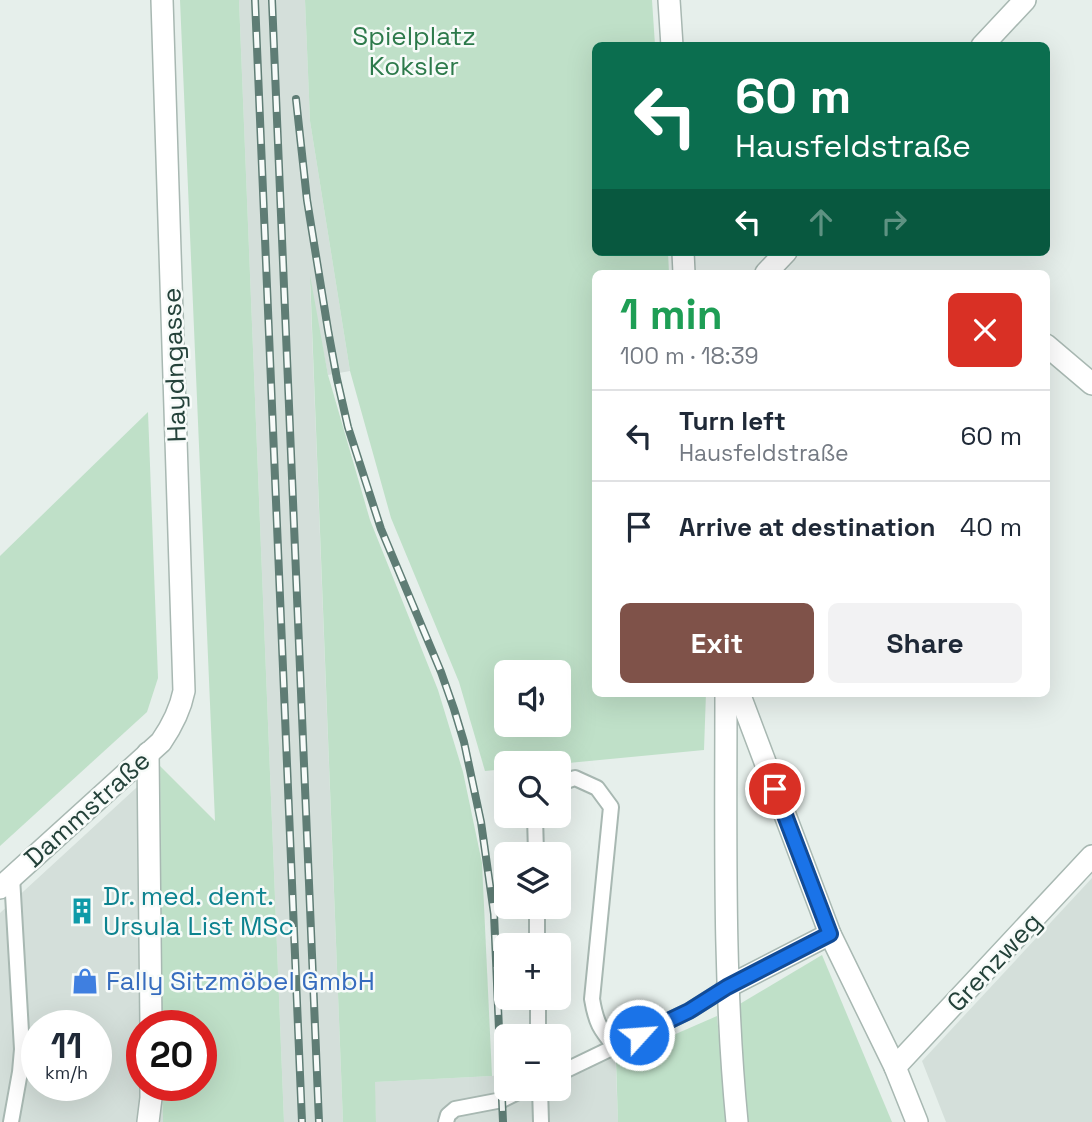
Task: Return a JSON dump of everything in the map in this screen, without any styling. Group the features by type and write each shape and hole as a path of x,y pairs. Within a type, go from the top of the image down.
{"street":[{"name":"Haydngasse","path":"162,0 184,691 181,708 172,727"},
{"path":"669,0 672,42"},
{"path":"986,42 1025,0"},
{"path":"769,270 782,256"},
{"path":"1050,348 1092,384"},
{"path":"726,697 727,987 737,1122"},
{"path":"741,697 830,934 895,1067 917,1122"},
{"name":"Dammstraße","path":"6,883 161,742 172,727"},
{"path":"148,753 150,1010"},
{"name":"Grenzweg","path":"895,1067 1092,856"},
{"path":"727,987 830,934"},
{"path":"148,1122 150,1101"}],"lane":[{"path":"571,779 575,778 597,788 611,807 592,999 600,1028 615,1047"},
{"path":"6,883 22,1049 12,1122"},
{"path":"571,1068 689,1011 727,987"},
{"path":"446,1122 448,1115 455,1109 497,1101"},
{"path":"540,1101 541,1122"}],"shaded area":[{"path":"239,0 305,0 310,121 350,371 328,375 310,282 343,1122 284,1122"},
{"path":"160,766 162,1010 126,1010 126,1101 162,1101 163,1122 0,1122 0,913"},
{"path":"1092,878 1092,1122 946,1122 922,1061"},
{"path":"615,1047 618,1122 376,1122 374,1082 494,1076 494,1101 571,1101 571,1059"}],"green space":[{"path":"180,0 239,0 284,1122 163,1122 162,1101 217,1101 217,1010 162,1010 160,766 215,821"},
{"name":"Spielplatz Koksler","path":"305,0 652,0 655,42 592,42 592,256 668,256 669,270 592,270 592,697 706,697 704,750 571,763 571,751 494,751 494,770 485,771 459,682 391,518 350,371 310,121"},
{"path":"310,275 328,375 370,520 438,690 463,772 482,863 492,1076 375,1082 376,1122 343,1122"},
{"path":"148,412 158,678 147,712 0,846 0,556"},
{"path":"822,955 892,1122 741,1122 733,1008"},
{"path":"717,1016 727,1122 618,1122 616,1060"}],"railway":[{"path":"255,0 302,1122"},
{"path":"272,0 319,1122"},
{"path":"296,99 307,200 328,330 348,427 381,529 454,709 481,822 494,914 503,1122"}],"place":[{"name":"Dr. med. dent. Ursula List MSc","path":"82,911"},
{"name":"Fally Sitzmöbel GmbH","path":"85,981"}],"route":[{"path":"639,1035 689,1011 727,987 830,934 775,789"}]}
